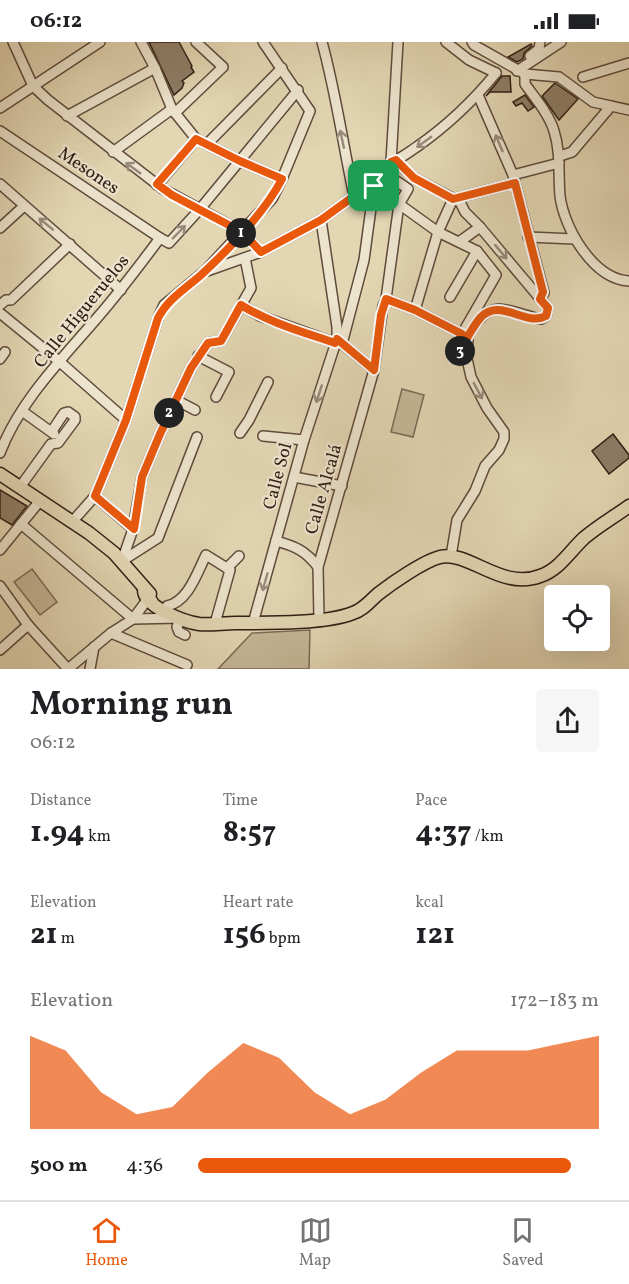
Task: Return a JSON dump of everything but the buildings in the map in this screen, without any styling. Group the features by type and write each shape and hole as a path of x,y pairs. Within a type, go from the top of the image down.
{"main road":[{"path":"0,474 89,533 122,561 146,595 180,618 200,624 342,617 356,613 391,584 440,557 451,556 500,576 521,579 538,578 550,572 583,539 629,506"},
{"path":"146,595 187,615 232,623"}],"street":[{"path":"0,108 100,42"},
{"path":"141,42 173,111 196,139 282,179"},
{"path":"113,152 173,111 223,68 196,42"},
{"path":"72,522 95,496 126,420 164,305 204,272 272,199 310,111 298,90 263,42"},
{"path":"322,42 335,90 340,130 354,196"},
{"path":"393,161 398,42"},
{"path":"446,42 469,60 496,73 522,70 561,42"},
{"path":"472,42 488,54 522,70 559,77 593,102 629,110"},
{"path":"16,44 33,86 67,116 172,195 242,232 261,252"},
{"path":"537,44 525,60 522,70 525,84 554,129 560,160 561,198 574,239 593,263 608,275 629,281"},
{"path":"584,77 629,63"},
{"path":"67,116 154,68"},
{"path":"207,144 282,68"},
{"path":"204,272 261,252 321,220 354,196 374,186 393,161 440,130 478,95 496,73"},
{"path":"160,238 169,243 201,210 298,90"},
{"path":"478,95 514,179 543,292 540,299"},
{"path":"415,310 438,232 453,199 514,179 560,160 572,152 611,106"},
{"name":"Mesones","path":"0,131 160,238"},
{"path":"157,184 196,139"},
{"path":"393,161 414,178 459,202 465,212 548,308 546,316 541,319 499,309 482,316 466,335"},
{"path":"385,173 408,189 400,202"},
{"path":"0,184 121,290"},
{"path":"374,186 400,202 438,232 477,251 496,275 466,335 466,354 471,377 504,432 504,439 499,450 485,466 476,491 457,520 451,556"},
{"name":"Calle Sol","path":"253,623 304,440 364,260 374,186"},
{"name":"Calle Alcalá","path":"319,619 318,567 374,370 400,202"},
{"path":"0,228 24,206"},
{"path":"321,220 338,342"},
{"path":"459,242 480,227"},
{"path":"528,237 574,239"},
{"name":"Calle Higueruelos","path":"0,453 22,411 121,290 160,238"},
{"path":"2,299 11,300 70,244"},
{"path":"450,297 477,251"},
{"path":"122,561 134,529 142,477 176,400 198,356 208,343 221,341 250,288 245,258"},
{"path":"386,299 415,310 466,335"},
{"path":"241,305 260,316 338,342 374,370"},
{"path":"0,314 60,362 126,420"},
{"path":"198,356 229,372 216,397"},
{"path":"240,433 268,382"},
{"path":"176,400 195,410"},
{"path":"20,487 55,435 22,411"},
{"path":"51,444 58,443 75,417 68,412 64,413 52,431"},
{"path":"263,436 304,440"},
{"path":"122,561 158,538 196,437"},
{"path":"294,477 342,486"},
{"path":"95,496 134,529"},
{"path":"0,550 39,502"},
{"path":"21,524 133,619 180,618 177,627 179,632 185,635"},
{"path":"276,541 296,546 318,567"},
{"path":"166,605 174,605 183,598 206,555 230,570 216,620"},
{"path":"227,568 239,556"},
{"path":"0,586 28,625 68,669 111,633 133,619 146,595"},
{"path":"0,650 28,625"},
{"path":"111,633 187,665"},
{"path":"90,669 94,647"}],"shaded area":[{"path":"402,389 424,395 413,437 391,432"},
{"path":"32,569 57,602 40,615 14,582"},
{"path":"310,630 309,669 218,669 252,633"}],"route":[{"path":"374,186 354,196 321,220 261,252 242,232 172,195 157,184 196,139 282,179 272,199 242,232 204,272 164,305 158,318 126,420 95,496 134,529 142,477 191,368 208,343 221,341 241,305 289,328 335,343 337,339 374,370 381,315 386,299 415,310 462,334 452,354 453,358 458,354 482,316 490,312 499,309 527,317 541,319 546,316 548,308 540,299 543,292 520,210 515,183 453,199 414,178 396,160 391,162 374,186"}]}
